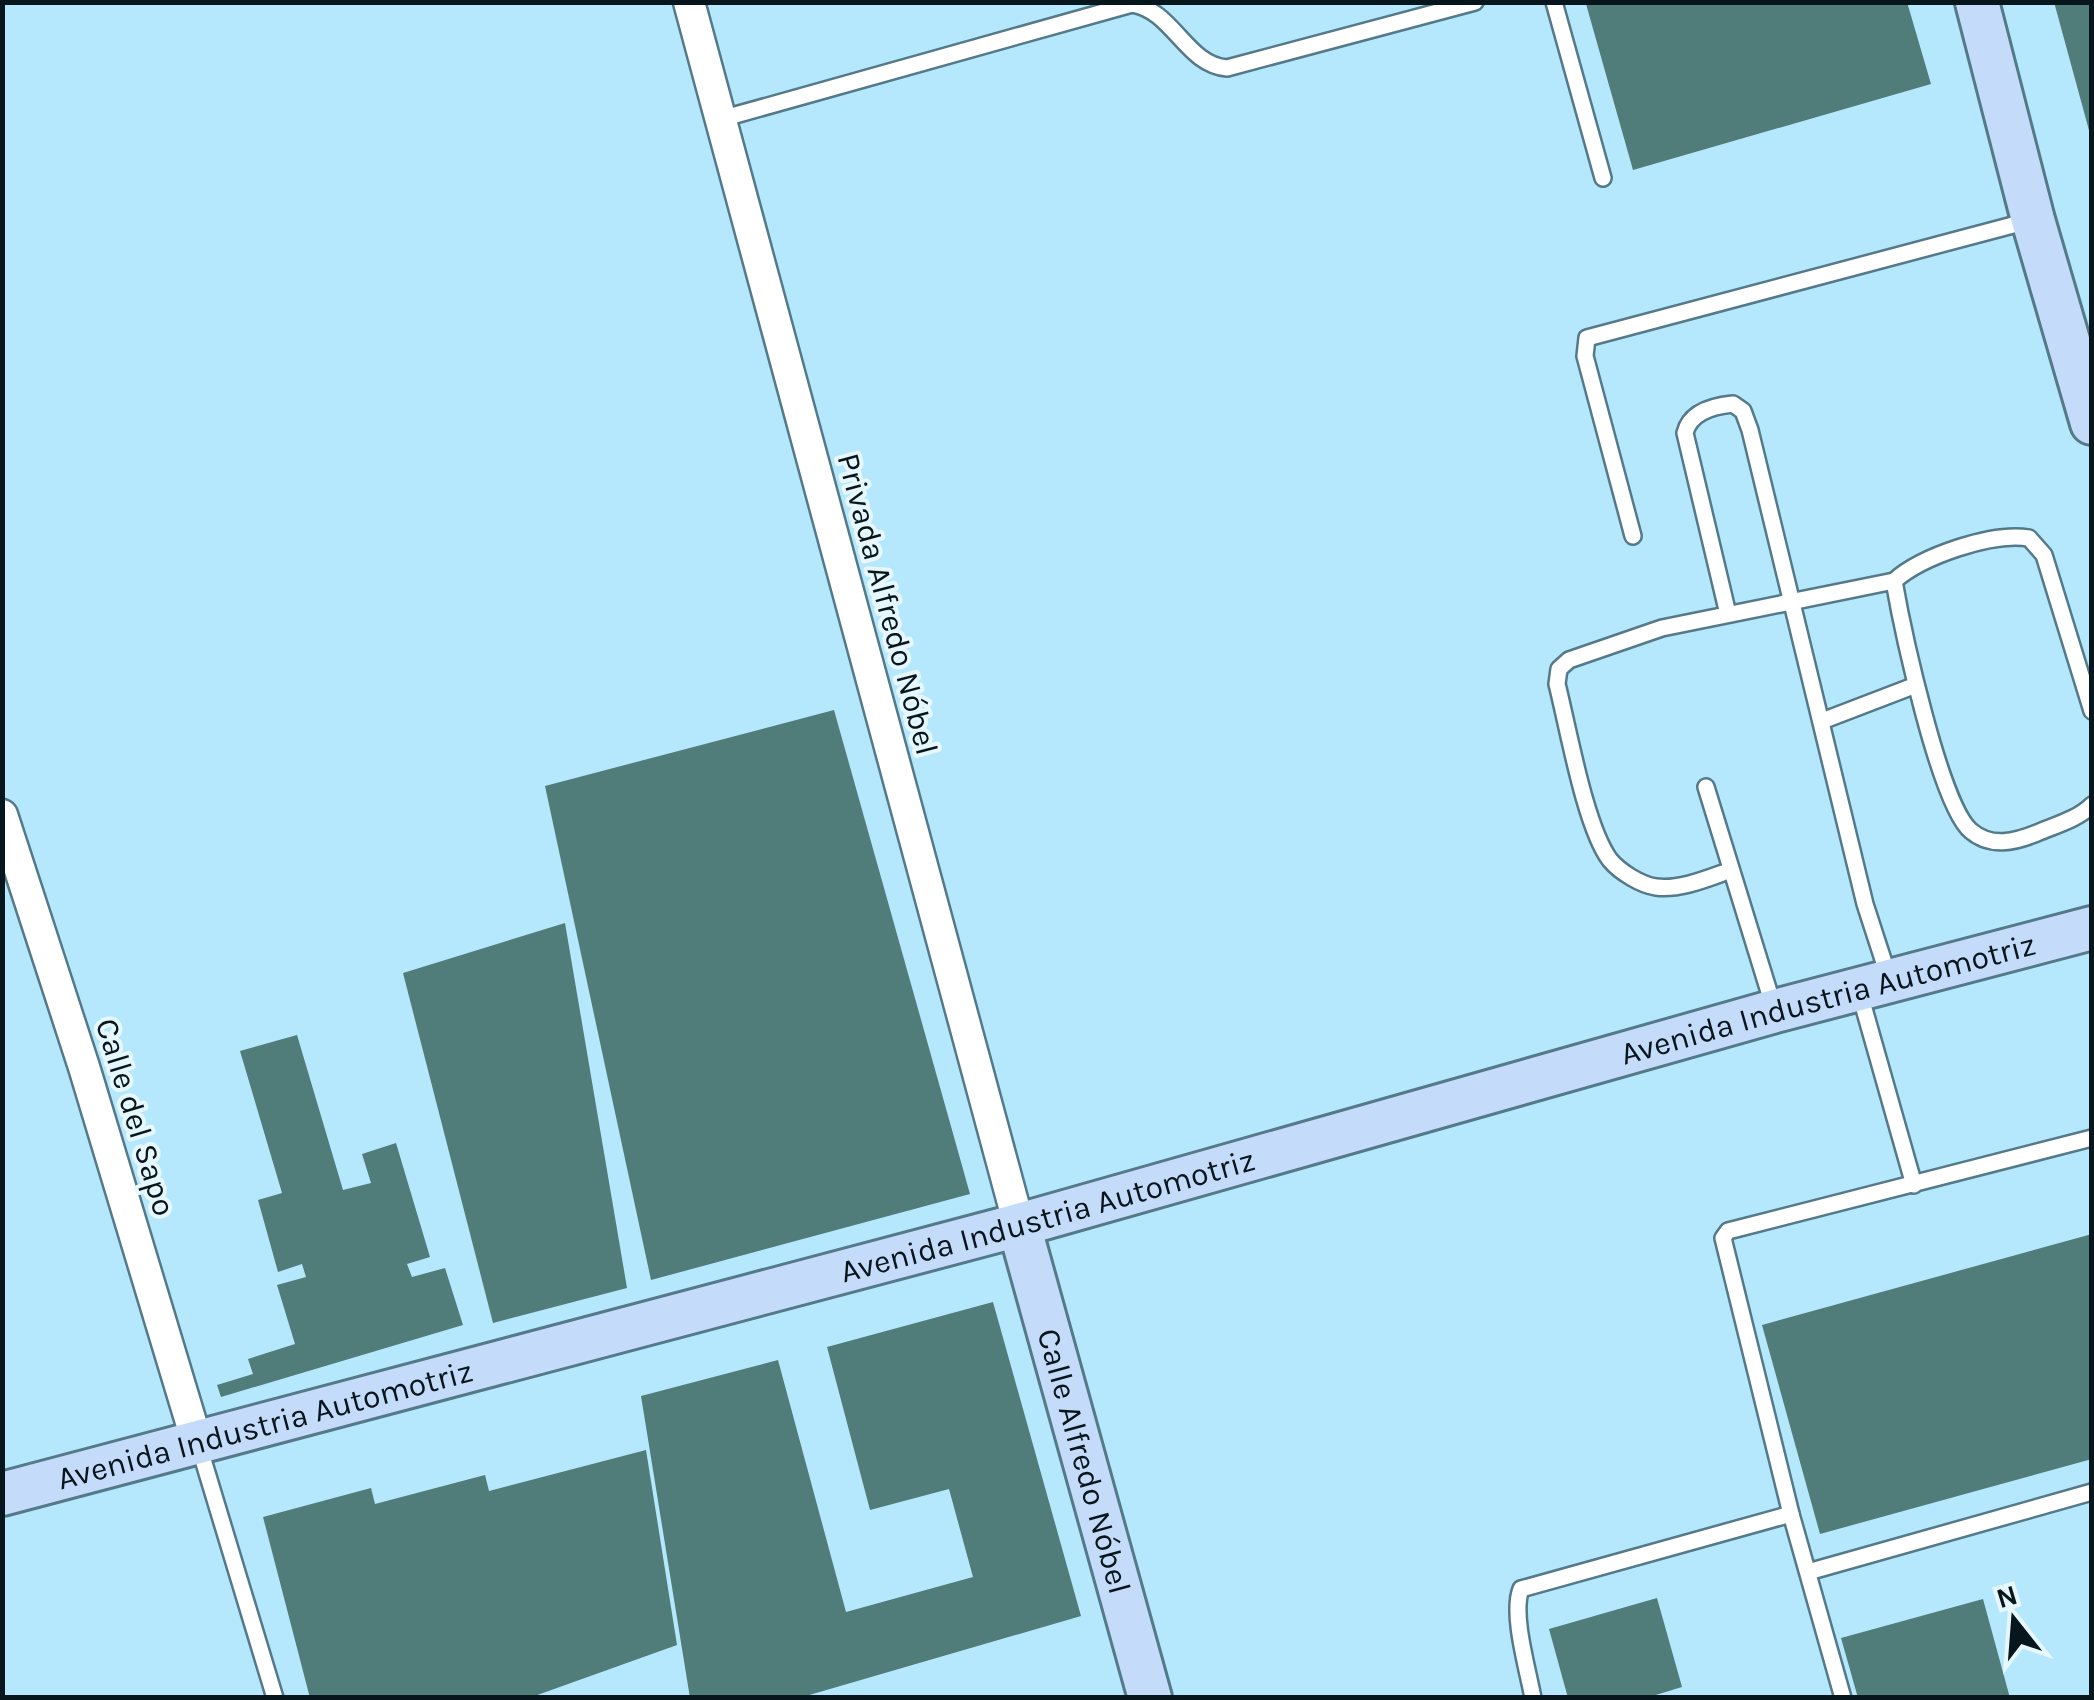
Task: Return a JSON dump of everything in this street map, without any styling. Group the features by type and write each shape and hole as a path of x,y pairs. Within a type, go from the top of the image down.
{"main road":[{"path":"1976,2 2092,423"},
{"name":"Avenida Industria Automotriz","path":"2,1494 1019,1225 1776,1011 2092,928"},
{"name":"Calle Alfredo Nóbel","path":"1019,1225 1150,1698"}],"street":[{"name":"Privada Alfredo Nóbel","path":"689,2 1019,1225"},
{"name":"Calle del Sapo","path":"2,815 84,1066 197,1442"}],"lane":[{"path":"722,118 1132,4 1151,9 1212,67 1227,68 1475,2"},
{"path":"1554,2 1603,178"},
{"path":"1632,536 1585,356 1587,338 2033,220"},
{"path":"1728,614 1684,433 1690,420 1732,404 1740,408 1750,430 1865,904 1874,986 1914,1185"},
{"path":"1730,870 1694,882 1652,887 1612,862 1591,818 1557,684 1559,669 1569,660 1651,631 1894,581 1921,563 1960,548 2008,537 2030,538 2044,555 2092,712"},
{"path":"1894,581 1916,685 1950,793 1969,830 1993,843 2024,838 2076,817 2092,805"},
{"path":"1822,720 1916,685"},
{"path":"1706,787 1776,1011"},
{"path":"1843,1698 1791,1514 1723,1238 1728,1231 2092,1138"},
{"path":"197,1442 274,1698"},
{"path":"1808,1572 2092,1492"},
{"path":"1533,1698 1520,1624 1518,1595 1522,1589 1791,1514"}],"shaded area":[{"path":"3,3 2091,3 2091,1697 3,1698"}],"building":[{"path":"1907,2 1931,84 1633,170 1586,4"},
{"path":"2054,2 2092,2 2092,134 2090,134"},
{"path":"834,710 970,1194 651,1280 545,786"},
{"path":"565,923 627,1288 493,1323 403,973"},
{"path":"297,1035 343,1190 371,1183 362,1154 396,1143 430,1257 407,1264 412,1277 445,1268 463,1325 221,1397 217,1385 253,1374 248,1359 295,1344 277,1285 306,1277 302,1264 278,1272 258,1200 282,1193 240,1051"},
{"path":"2092,1234 2092,1459 1820,1534 1762,1325"},
{"path":"993,1302 1081,1616 799,1698 690,1698 641,1396 778,1360 846,1612 973,1577 949,1489 870,1510 827,1347"},
{"path":"646,1450 677,1645 529,1698 310,1698 263,1517 371,1488 375,1504 485,1475 489,1491"},
{"path":"1657,1598 1682,1687 1646,1698 1568,1698 1549,1629"},
{"path":"1983,1599 2010,1698 1858,1698 1841,1638"}]}
